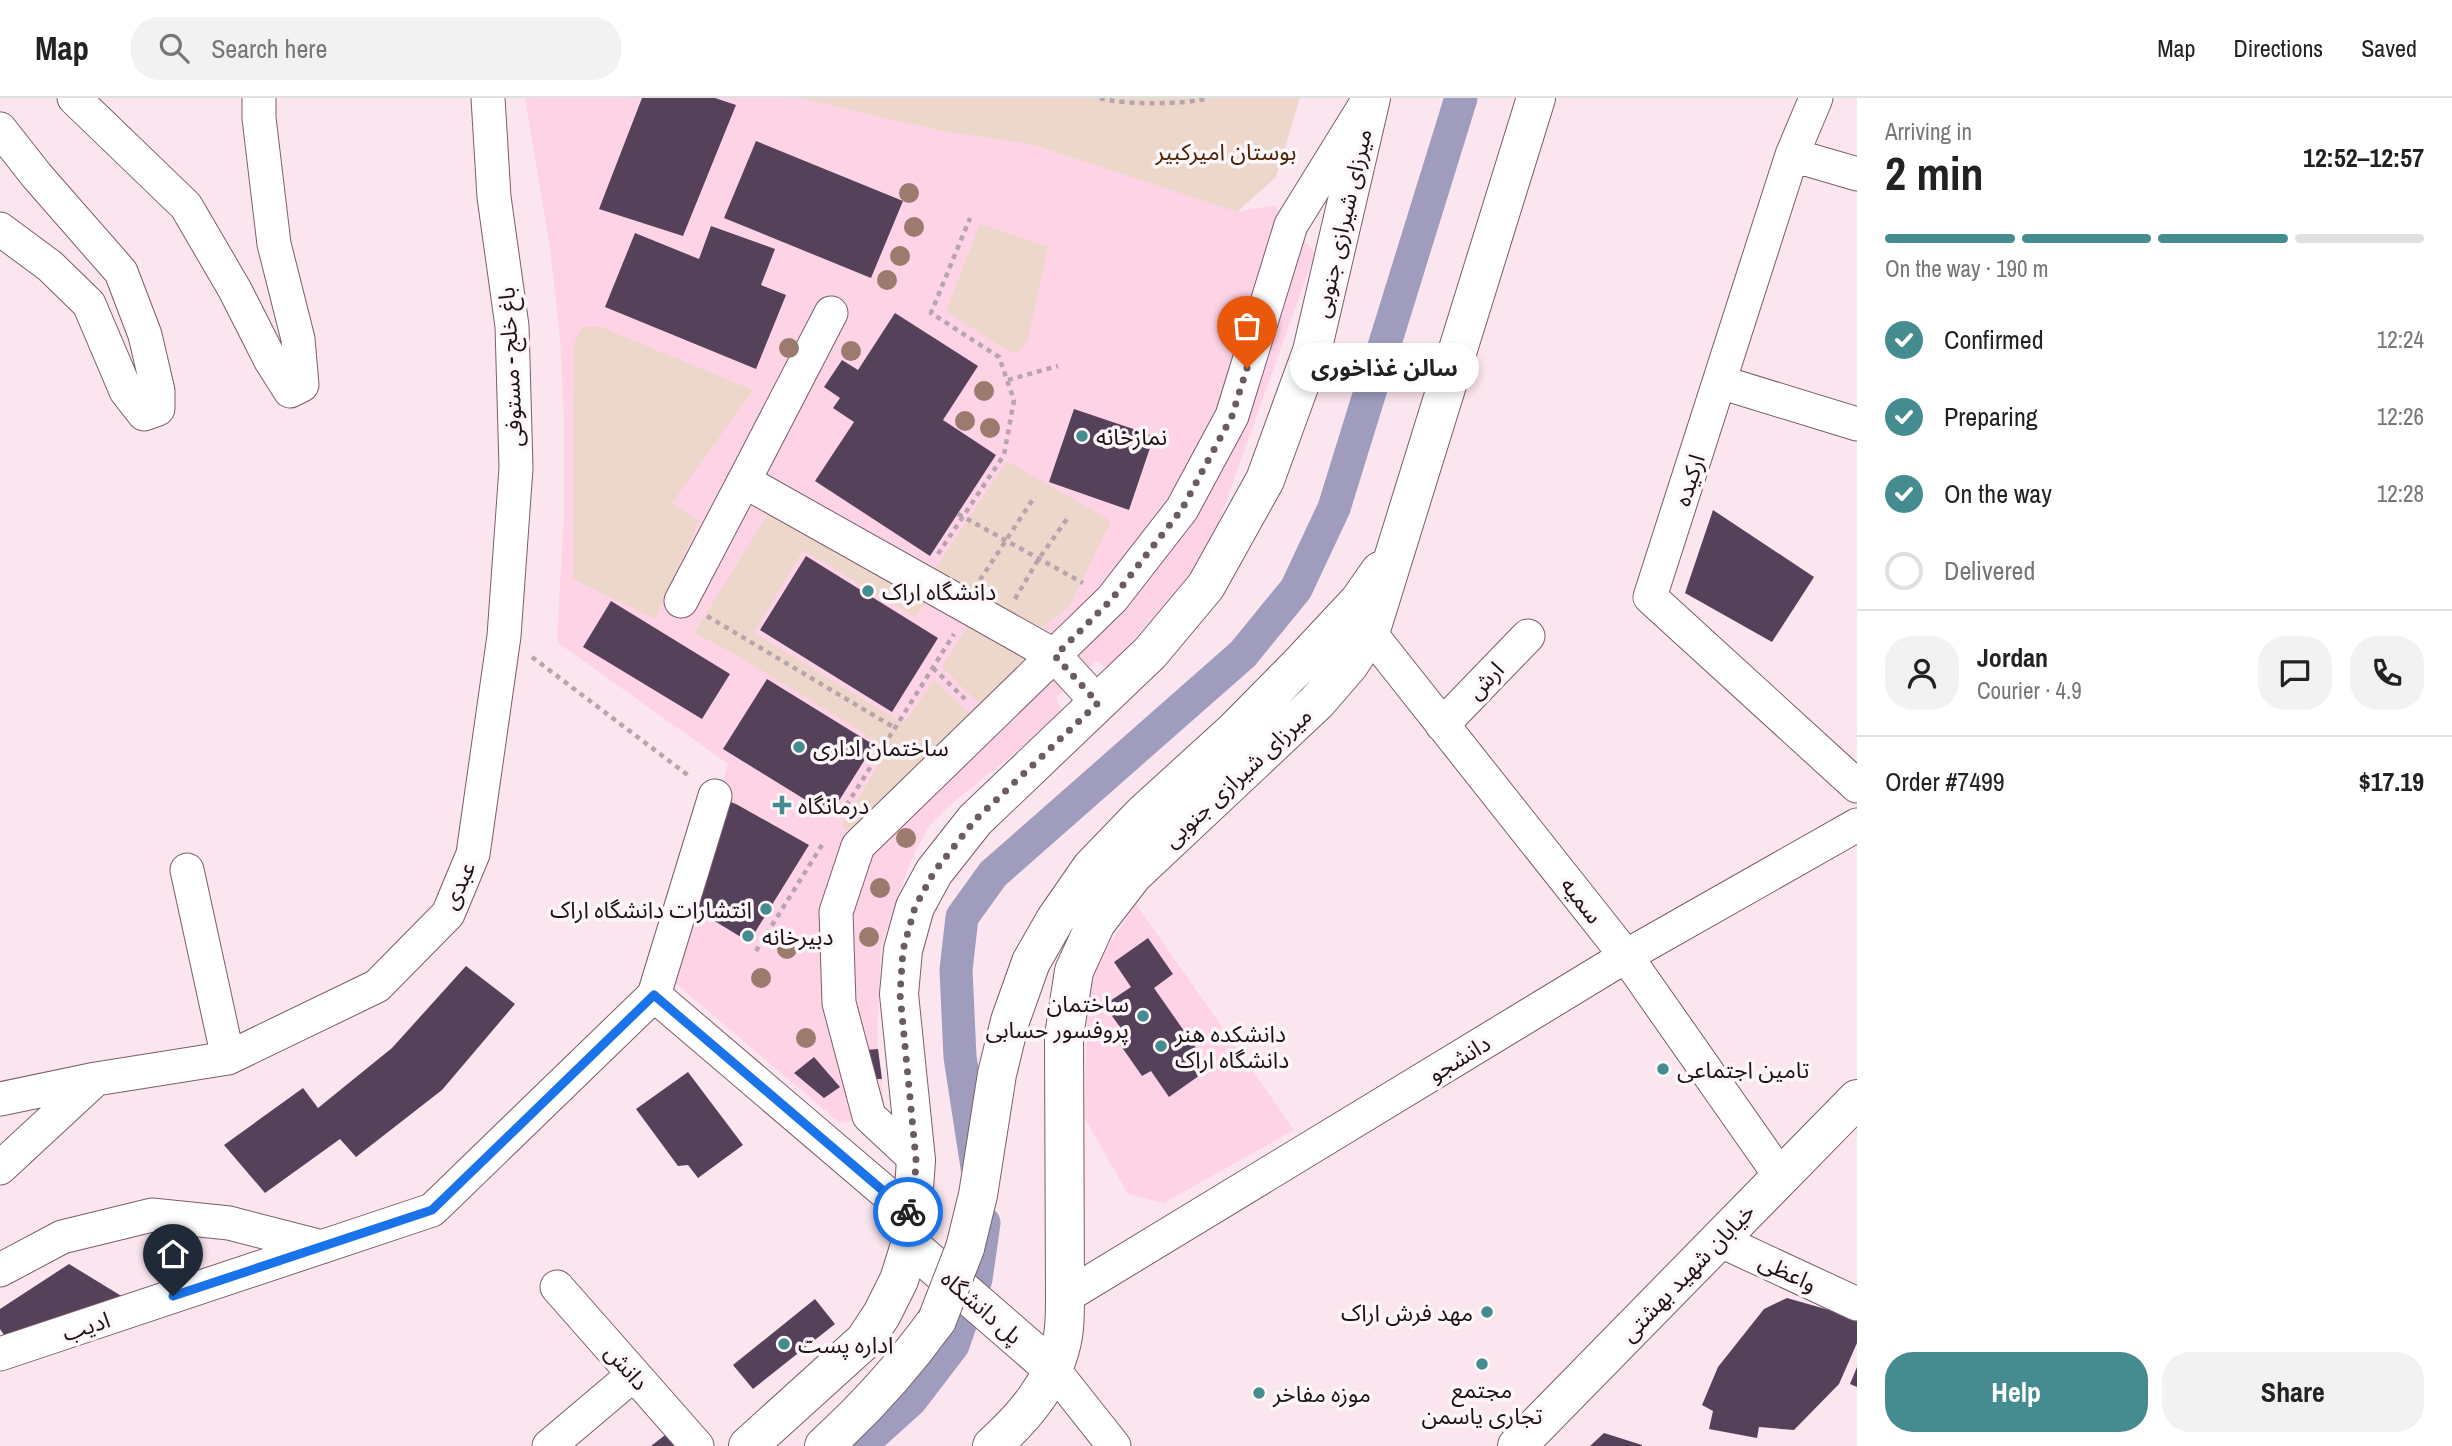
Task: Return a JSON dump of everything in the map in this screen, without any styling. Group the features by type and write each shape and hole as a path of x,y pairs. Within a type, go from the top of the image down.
{"main road":[{"name":"میرزای شیرازی جنوبی","path":"748,1446 865,1340 899,1280 912,1231 916,1160 900,994 903,950 915,907 934,872 975,820 1150,653 1206,586 1265,480 1312,351 1370,98"},
{"name":"میرزای شیرازی جنوبی","path":"992,1446 1037,1399 1053,1369 1063,1337 1064,1036 1074,971 1096,923 1133,875 1317,702 1349,665 1370,633 1536,98"},
{"path":"824,1446 878,1395 937,1320 965,1248 978,1195 997,1074 1010,1021 1031,962 1055,920 1091,868 1144,813 1234,731 1303,662 1359,601 1395,550"},
{"name":"خیابان شهید بهشتی","path":"1517,1446 1857,1098"},
{"name":"پل دانشگاه","path":"912,1231 1053,1369"}],"street":[{"path":"74,98 186,206 290,391 302,385 298,339 274,244 258,118 259,98"},
{"name":"باغ خلج - مستوفی","path":"488,98 494,197 512,326 516,468 504,636"},
{"path":"916,1160 869,1116 839,1003 836,912 858,846 1112,599 1182,509 1232,416 1291,225 1370,98"},
{"name":"ارکیده","path":"1816,98 1792,155 1650,597 1857,786"},
{"path":"0,129 37,176 121,272 145,335 158,391 158,409 144,414 126,391 89,304 50,266 0,229"},
{"path":"1792,155 1857,174"},
{"path":"681,601 831,313"},
{"path":"1720,382 1857,424"},
{"path":"744,481 920,581 972,599 1055,656 1098,703"},
{"name":"سمیه","path":"1370,633 1626,956 1781,1177"},
{"name":"عبدی","path":"0,1099 96,1079 228,1058 377,986 448,914 473,854 504,636"},
{"name":"ارش","path":"1442,724 1528,636"},
{"path":"715,796 654,995 912,1231"},
{"name":"دانشجو","path":"1065,1297 1626,956 1857,825"},
{"path":"187,870 228,1058"},
{"name":"ادیب","path":"0,1354 432,1210 654,995"},
{"path":"0,1168 96,1079"},
{"path":"0,1270 62,1237 152,1215 229,1223 322,1247"},
{"name":"واعظی","path":"1719,1240 1857,1304"},
{"name":"دانش","path":"556,1287 697,1446"},
{"path":"1053,1369 1114,1446"},
{"path":"549,1446 633,1374"}],"path":[{"path":"1100,98 1147,103 1208,98"},
{"path":"920,581 960,515 1004,455 1014,400 999,357 931,313 970,218"},
{"path":"1008,380 1058,366"},
{"path":"838,820 933,668 1006,540 1035,496"},
{"path":"960,515 1082,582"},
{"path":"1011,605 1069,516"},
{"path":"681,601 895,728"},
{"path":"541,664 715,796"},
{"path":"933,668 988,720"},
{"path":"756,951 824,842"}],"shaded area":[{"name":"دانشگاه اراک","path":"525,98 798,98 941,131 1031,144 1237,212 1274,205 1315,253 1207,555 1108,669 1096,661 1056,698 1063,714 950,805 929,826 910,862 881,947 877,1039 885,1113 840,1123 668,977 728,764 557,642 564,512 560,338 550,247"},
{"name":"دانشکده هنر دانشگاه اراک","path":"1136,904 1294,1130 1164,1203 1128,1194 1084,1117 1089,974"}],"green space":[{"name":"بوستان امیرکبیر","path":"798,98 1300,98 1276,177 1237,212 1031,144 941,131"},
{"path":"980,224 1048,247 1028,339 1017,354 998,345 946,311"},
{"path":"582,327 601,327 753,390 672,503 699,521 655,619 573,579 574,343"},
{"path":"1007,461 1111,521 1069,607 1035,633 934,570"},
{"path":"773,506 932,595 915,617 803,550 754,633 904,724 934,680 976,720 856,836 842,827 888,748 740,657 694,633"},
{"path":"972,619 1038,658 986,710 942,667"}],"building":[{"path":"642,98 715,98 736,105 683,236 599,209"},
{"path":"756,141 903,201 871,278 724,218"},
{"path":"711,226 775,249 761,285 786,295 756,369 605,307 635,233 699,259"},
{"path":"895,313 978,366 943,420 996,455 930,556 815,481 854,422 833,408 840,398 824,387 842,360 858,370"},
{"path":"1074,409 1154,436 1129,510 1049,482"},
{"path":"1713,510 1814,577 1772,642 1685,593"},
{"path":"806,556 938,638 892,712 760,630"},
{"path":"611,601 730,674 702,719 583,647"},
{"name":"ساختمان اداری","path":"767,679 874,745 830,815 723,749"},
{"path":"725,800 809,845 749,942 695,909"},
{"name":"ساختمان پروفسور حسابی","path":"1148,938 1173,974 1154,988 1210,1068 1169,1097 1151,1071 1142,1076 1112,1033 1120,1027 1104,1005 1131,987 1114,962"},
{"path":"466,966 515,1004 442,1090 356,1157 340,1139 265,1193 224,1145 303,1088 318,1108 392,1048"},
{"path":"878,1049 882,1079 867,1079 865,1050"},
{"path":"814,1057 840,1087 824,1098 794,1073"},
{"path":"688,1072 743,1145 698,1178 688,1165 678,1166 636,1109"},
{"path":"69,1264 128,1300 6,1338 0,1329 0,1309"},
{"path":"1787,1298 1857,1318 1857,1343 1839,1384 1794,1430 1759,1427 1757,1438 1709,1429 1713,1411 1702,1405 1718,1367 1764,1309"},
{"name":"اداره پست","path":"815,1299 835,1324 753,1389 733,1365"},
{"path":"1857,1367 1857,1387 1850,1384"},
{"path":"669,1432 680,1446 651,1446"},
{"path":"1604,1433 1642,1445 1642,1446 1590,1446"}],"waterway":[{"path":"977,1167 960,1057 956,970 962,917 993,874 1243,654 1296,589 1334,508 1461,98"},
{"path":"860,1446 911,1400 953,1345 976,1279 984,1223"}],"way so far":[{"path":"908,1212 913,1216 916,1160 902,1038 900,994 903,950 915,907 934,872 975,820 1098,703 1055,656 1112,599 1182,509 1232,416 1247,368"}],"place":[{"name":"سالن غذاخوری","path":"1247,368"},
{"name":"نمازخانه","path":"1082,436"},
{"name":"دانشگاه اراک","path":"868,591"},
{"name":"ساختمان اداری","path":"799,747"},
{"name":"درمانگاه","path":"782,805"},
{"name":"انتشارات دانشگاه اراک","path":"766,909"},
{"name":"دبیرخانه","path":"748,936"},
{"name":"ساختمان پروفسور حسابی","path":"1143,1016"},
{"name":"دانشکده هنر دانشگاه اراک","path":"1161,1046"},
{"name":"تامین اجتماعی","path":"1663,1069"},
{"name":"مهد فرش اراک","path":"1487,1312"},
{"name":"اداره پست","path":"784,1344"},
{"name":"مجتمع تجاری یاسمن","path":"1482,1364"},
{"name":"موزه مفاخر","path":"1259,1393"}],"route":[{"path":"173,1296 432,1210 654,995 908,1212"}]}
